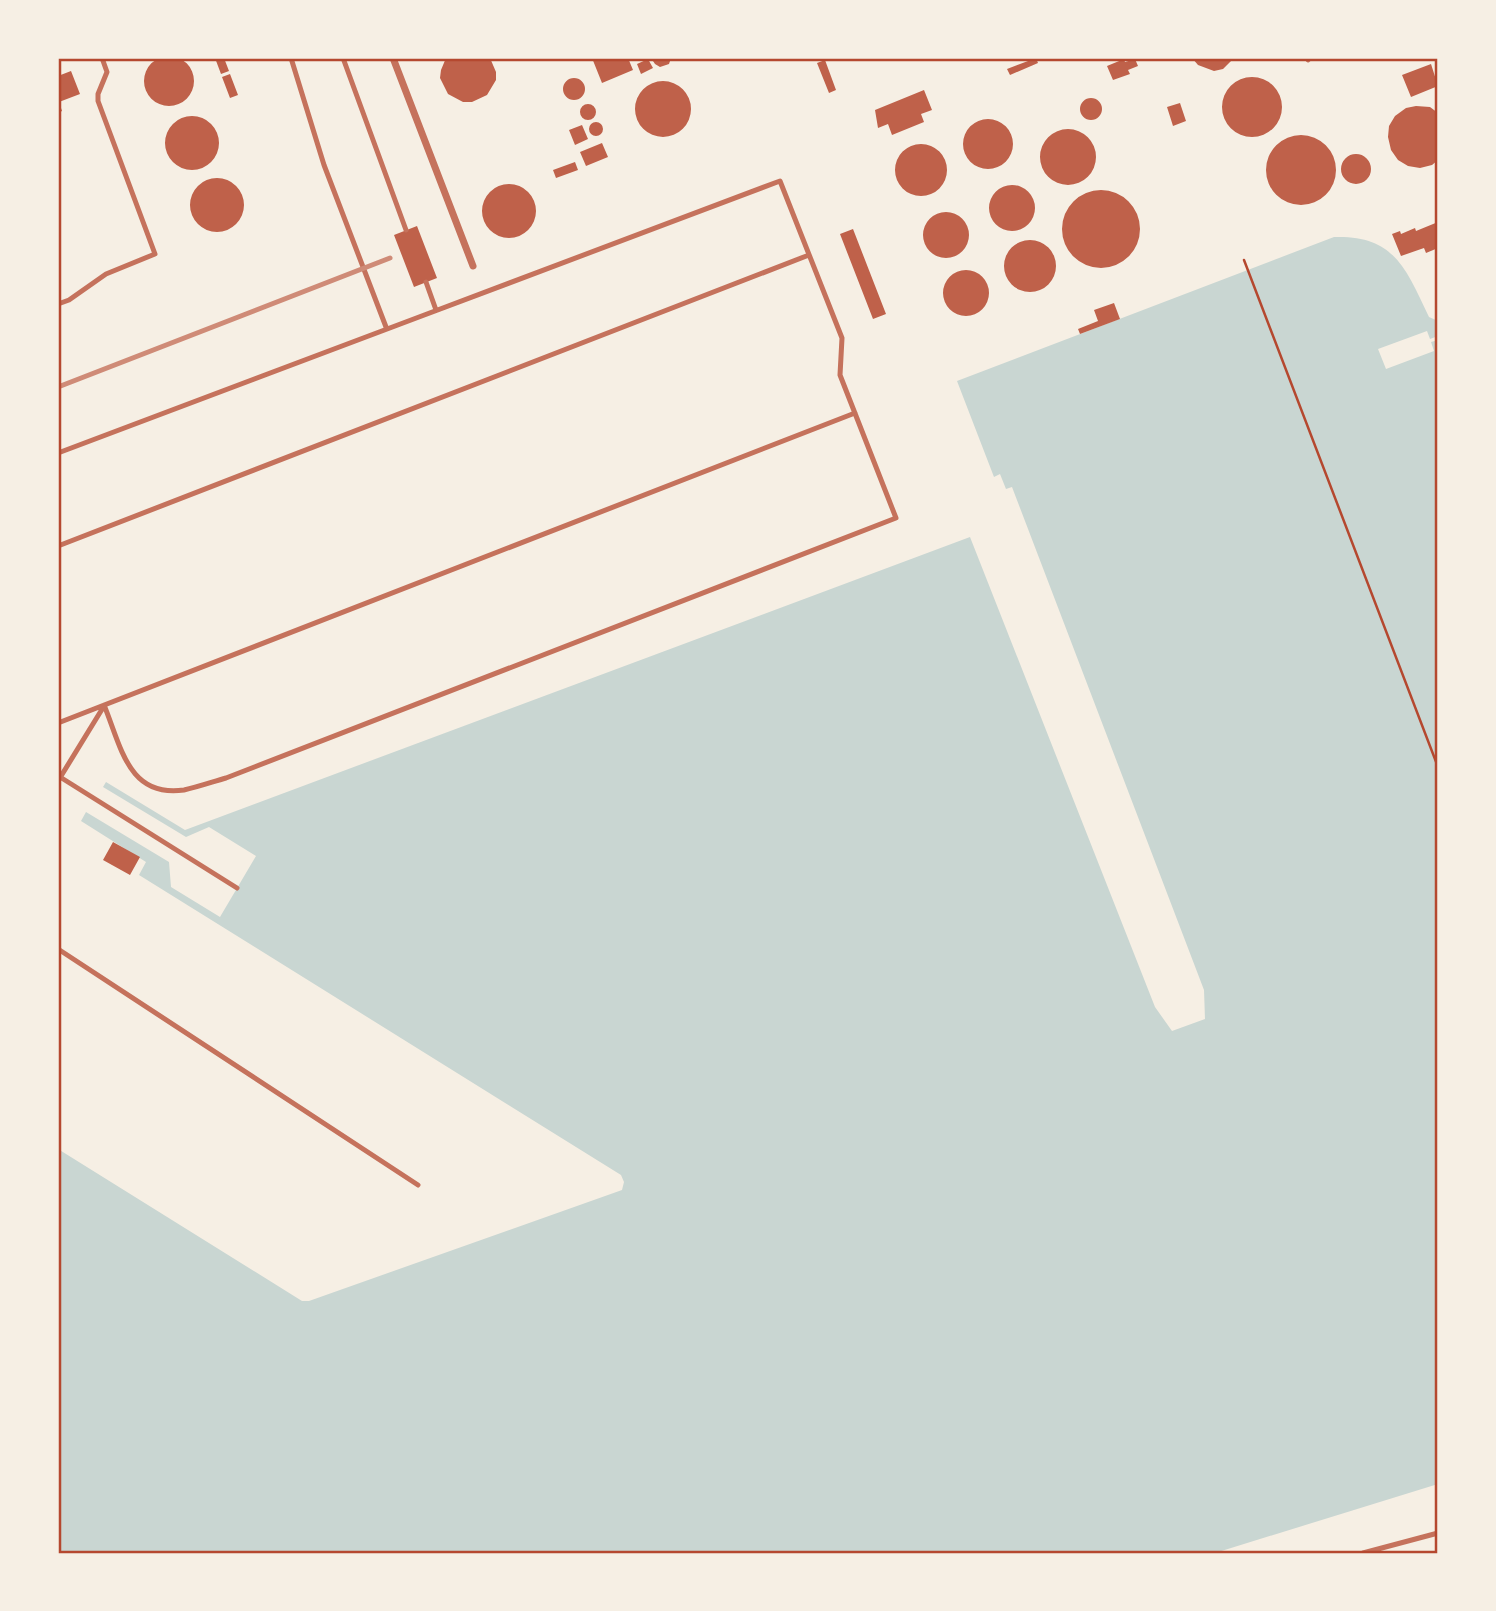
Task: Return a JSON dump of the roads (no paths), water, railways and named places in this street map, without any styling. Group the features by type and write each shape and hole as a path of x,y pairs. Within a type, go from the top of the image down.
{"street":[{"path":"393,58 473,266"}],"lane":[{"path":"58,304 69,300 106,274 155,254 98,101 97,94 107,72 103,58"},
{"path":"291,58 324,164 386,327"},
{"path":"343,58 406,230"},
{"path":"58,453 386,327 466,301 780,181 842,338 840,375 896,518 226,778 185,790 165,791 145,785 131,771 104,705"},
{"path":"58,547 809,255"},
{"path":"426,282 436,310"},
{"path":"58,723 855,413"},
{"path":"104,705 59,779 237,888"},
{"path":"58,949 418,1185"},
{"path":"1363,1553 1438,1533"}],"railway":[{"path":"58,387 390,258"}]}
